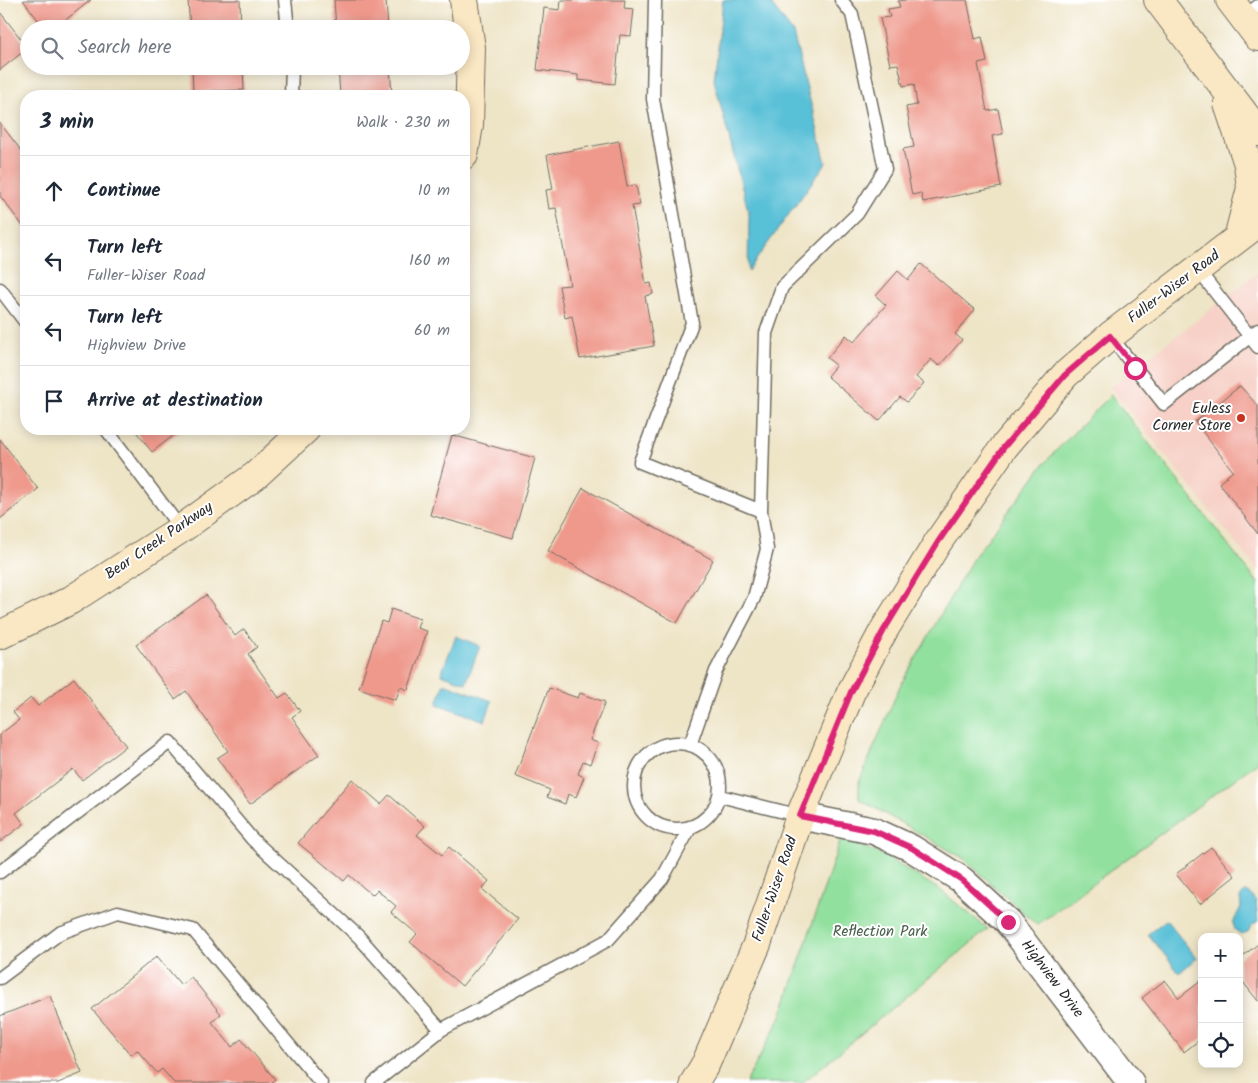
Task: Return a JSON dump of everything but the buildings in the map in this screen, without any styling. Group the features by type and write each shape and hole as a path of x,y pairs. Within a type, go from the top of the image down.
{"street":[{"path":"464,0 467,20"},
{"path":"1158,0 1258,132"},
{"path":"470,41 470,90"},
{"path":"1221,84 1248,164 1251,188 1248,231"},
{"name":"Fuller-Wiser Road","path":"694,1083 706,1063 757,944 800,816 851,692 884,630 938,542 1004,447 1065,375 1110,336 1248,231"},
{"name":"Bear Creek Parkway","path":"0,635 71,600 181,528 255,476 299,435"},
{"name":"Highview Drive","path":"800,816 874,831 912,848 962,880 1008,922 1131,1083"}],"lane":[{"path":"285,0 287,20"},
{"path":"655,0 653,99 692,323 640,462 761,511"},
{"path":"690,745 716,671 754,598 767,549 761,511 766,333 782,287 857,214 885,169 852,14 841,0"},
{"path":"291,90 292,75"},
{"path":"1110,336 1164,404 1255,338 1198,270"},
{"path":"0,289 20,315"},
{"path":"111,435 181,528"},
{"path":"0,872 170,742 252,839 359,937 441,1030"},
{"path":"676,743 690,745 702,750 718,770 721,783 720,796 716,807 701,823 690,828 676,830 661,826 649,819 639,807 635,793 635,778 639,765 649,753 661,746 676,743"},
{"path":"720,796 800,816"},
{"path":"374,1083 441,1030 608,940 662,879 690,828"},
{"path":"0,978 60,933 118,912 193,930 322,1083"}],"shaded area":[{"path":"1258,273 1258,570 1110,387"}],"green space":[{"path":"1111,395 1258,583 1258,762 1037,925 963,858 859,799 859,782 900,686 972,560 1047,460"},
{"name":"Reflection Park","path":"841,838 883,855 940,890 988,929 802,1083 746,1083 782,1014"}],"water":[{"path":"723,0 768,0 793,33 826,163 748,271 749,214 714,80"},
{"path":"456,636 480,646 466,683 441,674"},
{"path":"444,683 492,701 485,721 437,704"},
{"path":"1244,892 1248,892 1256,901 1258,921 1251,926 1248,932 1243,933 1235,930 1233,923 1241,907 1240,898"},
{"path":"1166,920 1197,958 1179,973 1148,934"}],"place":[{"name":"Euless Corner Store","path":"1241,418"}],"route":[{"path":"1008,922 962,880 912,848 874,831 800,816 851,692 884,630 938,542 1004,447 1065,375 1110,336 1135,368"}]}
